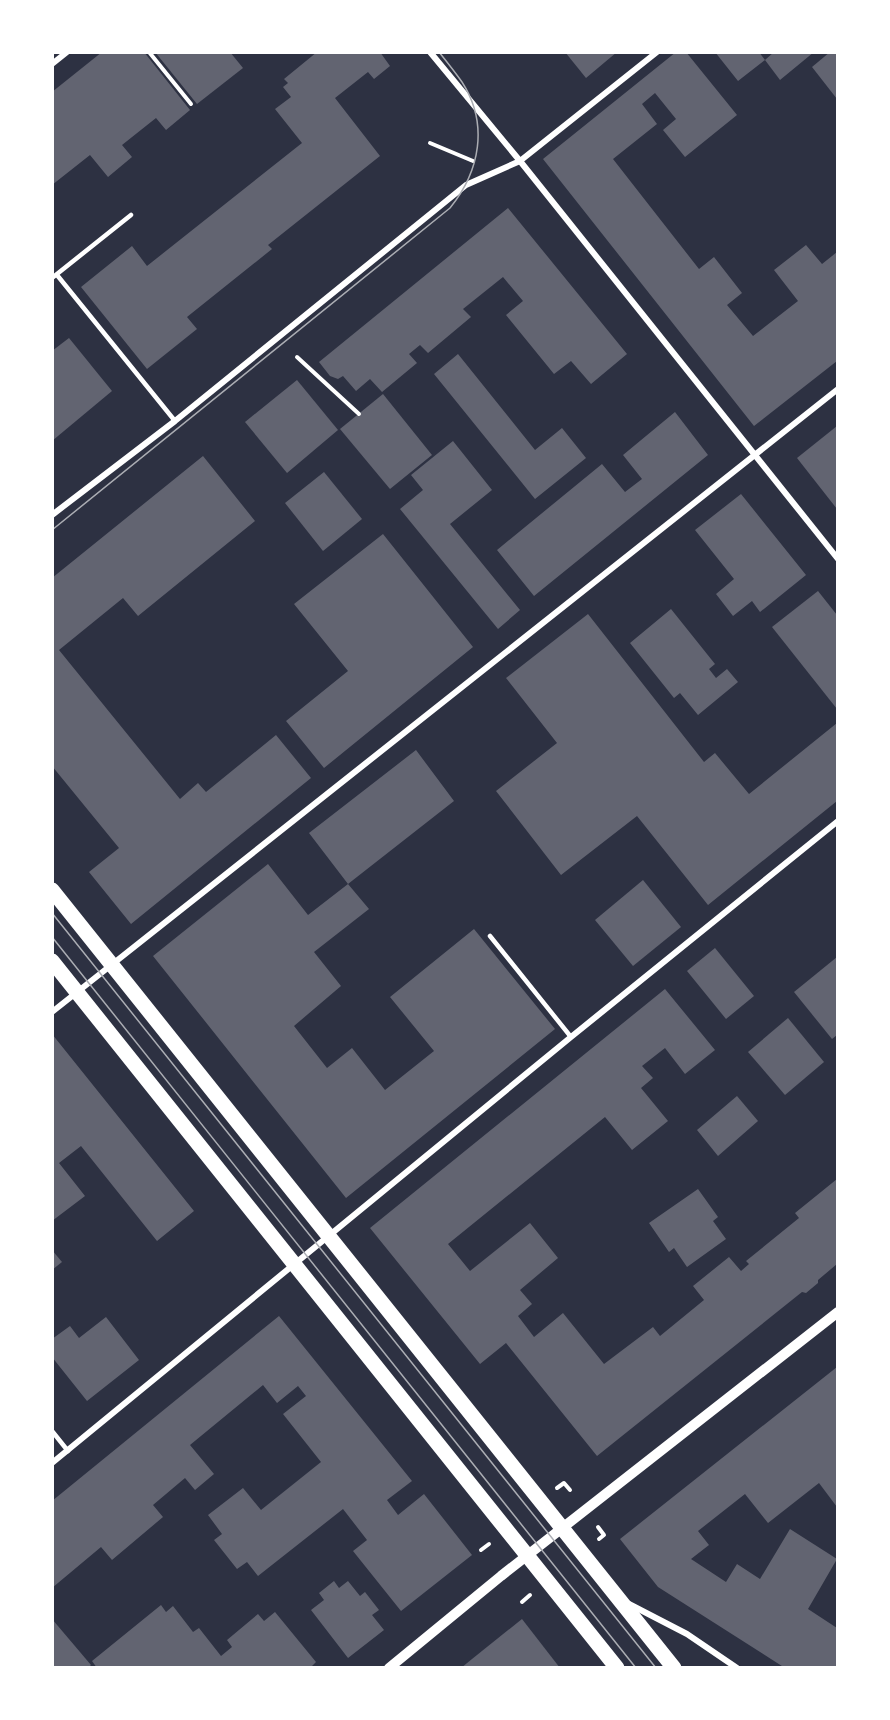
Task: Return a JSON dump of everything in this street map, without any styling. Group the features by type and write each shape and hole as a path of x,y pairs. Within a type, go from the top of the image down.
{"main road":[{"path":"52,890 674,1668"},
{"path":"52,961 617,1668"}],"street":[{"path":"52,64 67,52"},
{"path":"430,52 520,161 837,560"},
{"path":"52,515 176,421 466,184 520,161 657,52"},
{"path":"52,1012 837,389"},
{"path":"52,1463 571,1036 837,821"},
{"path":"389,1668 562,1528 837,1312"},
{"path":"618,1599 687,1634 737,1668"}],"lane":[{"path":"131,215 55,276 176,421"},
{"path":"490,936 571,1036"},
{"path":"52,1431 68,1451"}],"path":[{"path":"149,52 191,104"},
{"path":"430,143 452,152"},
{"path":"297,357 359,414"},
{"path":"564,1483 570,1490"},
{"path":"598,1527 604,1535"},
{"path":"481,1550 489,1544"},
{"path":"522,1602 533,1593"}],"building":[{"path":"102,52 144,52 190,110 166,130 156,118 122,145 132,157 108,177 90,155 52,185 52,92"},
{"path":"155,52 230,52 243,68 197,104"},
{"path":"317,52 380,52 390,66 374,79 368,72 335,98 380,156 268,245 272,249 187,317 197,329 147,369 81,287 132,246 147,266 302,143 275,109 291,97 283,87 288,83 284,79"},
{"path":"565,52 617,52 586,78"},
{"path":"676,52 686,52 737,115 685,157 663,130 676,119 655,93 642,104 657,124 613,159 699,269 714,257 742,293 727,305 753,336 798,301 774,270 806,245 822,264 837,252 837,361 754,426 543,159"},
{"path":"715,52 759,52 765,60 738,81"},
{"path":"774,52 814,52 780,80 765,60"},
{"path":"830,52 837,52 837,99 812,67"},
{"path":"508,208 627,354 591,384 571,361 554,374 506,315 523,301 503,277 463,309 471,317 428,353 420,345 409,354 417,363 382,392 370,379 356,391 343,376 338,379 330,376 319,362"},
{"path":"69,338 112,391 52,441 52,351"},
{"path":"458,354 535,450 562,428 586,458 535,499 434,374"},
{"path":"297,380 338,430 287,473 245,422"},
{"path":"383,394 432,455 390,489 340,429"},
{"path":"675,412 708,455 534,596 497,550 602,464 625,492 642,479 623,455"},
{"path":"837,426 837,509 797,458"},
{"path":"453,441 492,490 450,524 520,610 498,629 400,509 423,490 411,475"},
{"path":"203,456 255,521 138,616 123,598 59,650 180,799 198,783 206,792 276,735 311,778 131,924 89,872 119,848 52,766 52,578"},
{"path":"324,472 362,519 323,551 285,503"},
{"path":"741,494 806,575 760,612 752,601 733,616 716,594 734,579 695,530"},
{"path":"383,534 473,647 324,768 286,721 348,671 294,604"},
{"path":"818,591 837,615 837,709 772,627"},
{"path":"671,609 715,664 709,669 716,678 727,669 738,682 698,715 680,693 674,698 630,643"},
{"path":"588,614 704,762 715,753 749,794 837,723 837,801 708,905 637,816 561,875 496,791 557,743 506,678"},
{"path":"416,750 454,801 348,884 309,833"},
{"path":"268,864 308,915 348,884 369,909 314,952 341,986 294,1026 327,1068 352,1048 385,1090 434,1051 390,997 474,929 555,1029 346,1198 153,956"},
{"path":"643,880 681,927 633,966 595,920"},
{"path":"715,948 754,996 726,1019 687,971"},
{"path":"837,957 837,1035 832,1039 794,992"},
{"path":"665,989 715,1050 685,1074 665,1048 642,1066 653,1078 641,1088 668,1121 632,1150 605,1117 448,1244 470,1271 530,1223 558,1258 520,1290 532,1304 518,1316 534,1337 563,1313 604,1364 653,1327 660,1336 704,1300 693,1286 729,1257 741,1271 749,1264 746,1261 799,1218 795,1213 837,1179 837,1264 806,1293 802,1292 597,1456 506,1343 480,1364 370,1228"},
{"path":"788,1018 824,1062 785,1095 748,1052"},
{"path":"52,1034 194,1211 157,1241 81,1146 59,1163 85,1196 52,1221"},
{"path":"737,1096 758,1121 718,1156 697,1130"},
{"path":"698,1189 718,1217 713,1221 726,1239 687,1267 674,1248 669,1252 649,1223"},
{"path":"52,1250 62,1262 52,1270"},
{"path":"279,1316 412,1481 387,1500 398,1515 424,1494 472,1555 401,1611 353,1551 367,1540 343,1509 258,1576 247,1562 237,1569 214,1540 222,1534 208,1515 243,1488 261,1510 321,1462 283,1414 306,1396 298,1386 277,1403 263,1385 190,1445 214,1474 195,1490 185,1478 153,1505 163,1517 112,1560 101,1547 52,1588 52,1501"},
{"path":"106,1317 139,1360 87,1401 52,1357 52,1339 70,1326 79,1338"},
{"path":"837,1367 837,1507 819,1483 768,1523 745,1494 698,1531 709,1545 691,1559 726,1582 737,1564 760,1579 790,1529 837,1559 808,1609 837,1628 837,1668 785,1668 658,1587 620,1539"},
{"path":"334,1581 339,1588 348,1581 360,1596 365,1592 379,1610 372,1615 384,1630 348,1658 311,1610 324,1600 319,1593"},
{"path":"161,1605 166,1612 173,1606 193,1632 199,1628 221,1656 232,1647 227,1640 258,1614 264,1621 275,1612 316,1662 310,1668 193,1668 191,1666 189,1668 97,1668 92,1661"},
{"path":"52,1619 91,1665 88,1668 52,1668"},
{"path":"522,1619 560,1668 461,1668 472,1659"}],"tram line":[{"path":"52,55 56,52"},
{"path":"52,530 450,208 460,194 474,163 478,131 476,114 470,98 462,82 439,52"},
{"path":"52,913 656,1668"},
{"path":"52,937 636,1668"}]}
